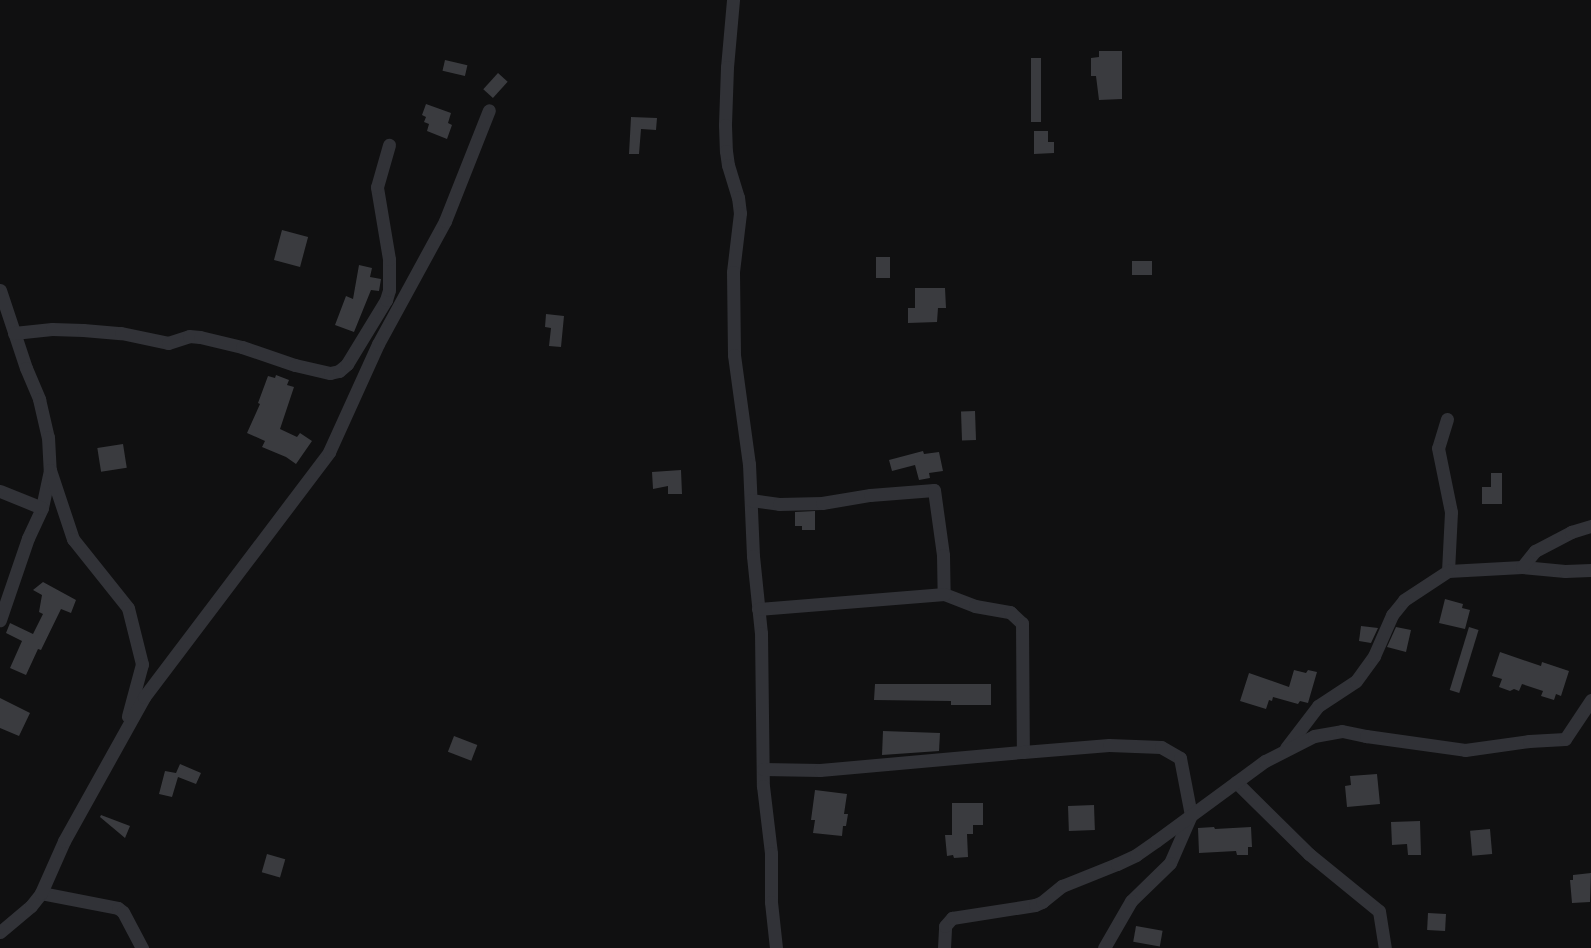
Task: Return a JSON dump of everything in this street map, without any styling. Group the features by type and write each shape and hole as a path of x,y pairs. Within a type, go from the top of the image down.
{"street":[{"path":"733,0 727,67 726,151 738,197 740,212 733,272 734,355 749,464 753,556 761,633 763,769 771,853 771,902 776,948"},
{"path":"0,932 31,906 40,893 64,841 122,734 144,697 329,452 378,344 445,221 489,110"},
{"path":"14,333 52,330 83,330 121,333 168,343 189,336 200,337 242,347 296,365 330,373 339,371 347,364 386,300 389,290 389,259 377,187 389,145"},
{"path":"0,290 26,368 39,399 48,437 50,470 73,539 128,608 142,664 122,734"},
{"path":"1447,419 1438,448 1452,512 1448,570"},
{"path":"0,620 28,538 42,508 50,470"},
{"path":"751,500 779,504 822,503 870,495 934,490 943,555 944,594"},
{"path":"0,491 42,508"},
{"path":"1522,567 1535,551 1571,532 1591,526"},
{"path":"1284,751 1318,706 1356,681 1374,656 1392,615 1404,600 1448,570 1522,567 1564,571 1591,570"},
{"path":"758,609 944,594 975,606 1010,612 1022,623 1023,752"},
{"path":"944,948 946,926 952,918 1014,909 1042,902 1062,886 1136,855 1265,761 1314,736 1342,731 1366,736 1465,750 1530,741 1565,739 1591,700"},
{"path":"763,769 820,770 1109,745 1161,747 1180,758 1191,815 1170,863 1130,901 1104,948"},
{"path":"1236,782 1309,854 1379,911 1385,948"},
{"path":"40,893 118,908 123,912 142,948"}],"building":[{"path":"1099,51 1122,51 1122,99 1099,100 1096,76 1091,76 1091,58 1099,57"},
{"path":"1031,58 1041,58 1041,122 1031,122"},
{"path":"445,60 467,65 465,76 443,71"},
{"path":"498,73 508,82 493,98 483,89"},
{"path":"426,104 451,113 448,123 452,125 447,139 427,131 429,124 424,122 426,117 422,115"},
{"path":"631,117 657,118 656,130 641,129 639,154 629,154"},
{"path":"1034,131 1048,131 1048,142 1054,142 1054,153 1034,154"},
{"path":"282,230 308,237 300,267 274,260"},
{"path":"876,257 890,257 890,278 876,278"},
{"path":"1132,261 1152,261 1152,275 1132,275"},
{"path":"359,265 372,268 370,277 381,279 379,291 371,290 354,332 335,325 346,296 353,299"},
{"path":"915,288 945,288 946,308 938,308 937,322 908,323 908,308 915,308"},
{"path":"546,314 564,316 561,347 549,346 551,328 545,327"},
{"path":"276,375 289,380 287,385 294,387 280,429 297,437 300,433 312,441 296,464 286,457 262,447 265,441 247,433 260,404 258,403 268,376 275,378"},
{"path":"961,411 975,411 976,440 962,440"},
{"path":"123,444 127,468 101,472 97,448"},
{"path":"923,451 924,454 939,452 943,471 929,473 930,478 919,480 915,465 892,471 889,460"},
{"path":"681,470 682,494 668,494 668,486 653,489 652,472"},
{"path":"1491,473 1502,473 1502,504 1482,504 1482,487 1491,487"},
{"path":"815,511 815,530 802,530 802,526 795,526 795,512"},
{"path":"43,582 76,600 71,613 61,609 41,650 38,649 26,675 10,668 22,641 6,633 10,623 33,634 43,614 39,612 42,595 33,590"},
{"path":"1445,599 1463,604 1462,608 1470,610 1465,629 1439,623"},
{"path":"1361,626 1378,628 1371,643 1359,641"},
{"path":"1396,627 1411,630 1406,652 1387,647"},
{"path":"1469,627 1479,630 1459,693 1450,690"},
{"path":"1500,652 1541,666 1542,662 1569,671 1561,696 1556,694 1554,700 1541,696 1543,691 1522,684 1519,691 1514,689 1510,691 1499,687 1502,679 1492,676"},
{"path":"1294,670 1306,673 1308,670 1317,672 1308,703 1300,701 1298,704 1273,697 1272,701 1269,700 1266,709 1240,701 1249,673 1289,687"},
{"path":"875,684 991,684 991,705 951,705 951,701 874,700"},
{"path":"0,698 30,713 19,736 0,728"},
{"path":"883,731 940,733 939,751 882,755"},
{"path":"454,736 477,745 471,761 448,752"},
{"path":"180,764 201,773 196,784 178,777 172,797 159,794 165,771 176,773"},
{"path":"1377,774 1380,804 1347,807 1345,786 1351,785 1350,776"},
{"path":"815,790 847,794 844,814 848,814 846,826 843,826 842,836 813,833 815,820 811,820"},
{"path":"952,803 983,803 983,825 973,825 973,834 967,834 968,857 954,858 953,855 947,856 945,835 952,835"},
{"path":"1094,805 1095,830 1069,831 1068,806"},
{"path":"101,815 130,826 125,838 100,817"},
{"path":"1420,821 1421,855 1408,855 1407,844 1392,845 1391,822"},
{"path":"1214,827 1215,829 1251,827 1252,847 1248,847 1248,855 1237,855 1236,851 1199,853 1198,828"},
{"path":"1490,829 1492,854 1472,856 1470,831"},
{"path":"267,854 285,859 280,878 262,872"},
{"path":"1591,873 1590,902 1572,903 1570,880 1573,880 1573,875"},
{"path":"1428,913 1446,914 1445,931 1427,930"},
{"path":"1136,926 1163,931 1160,946 1133,942"}]}
